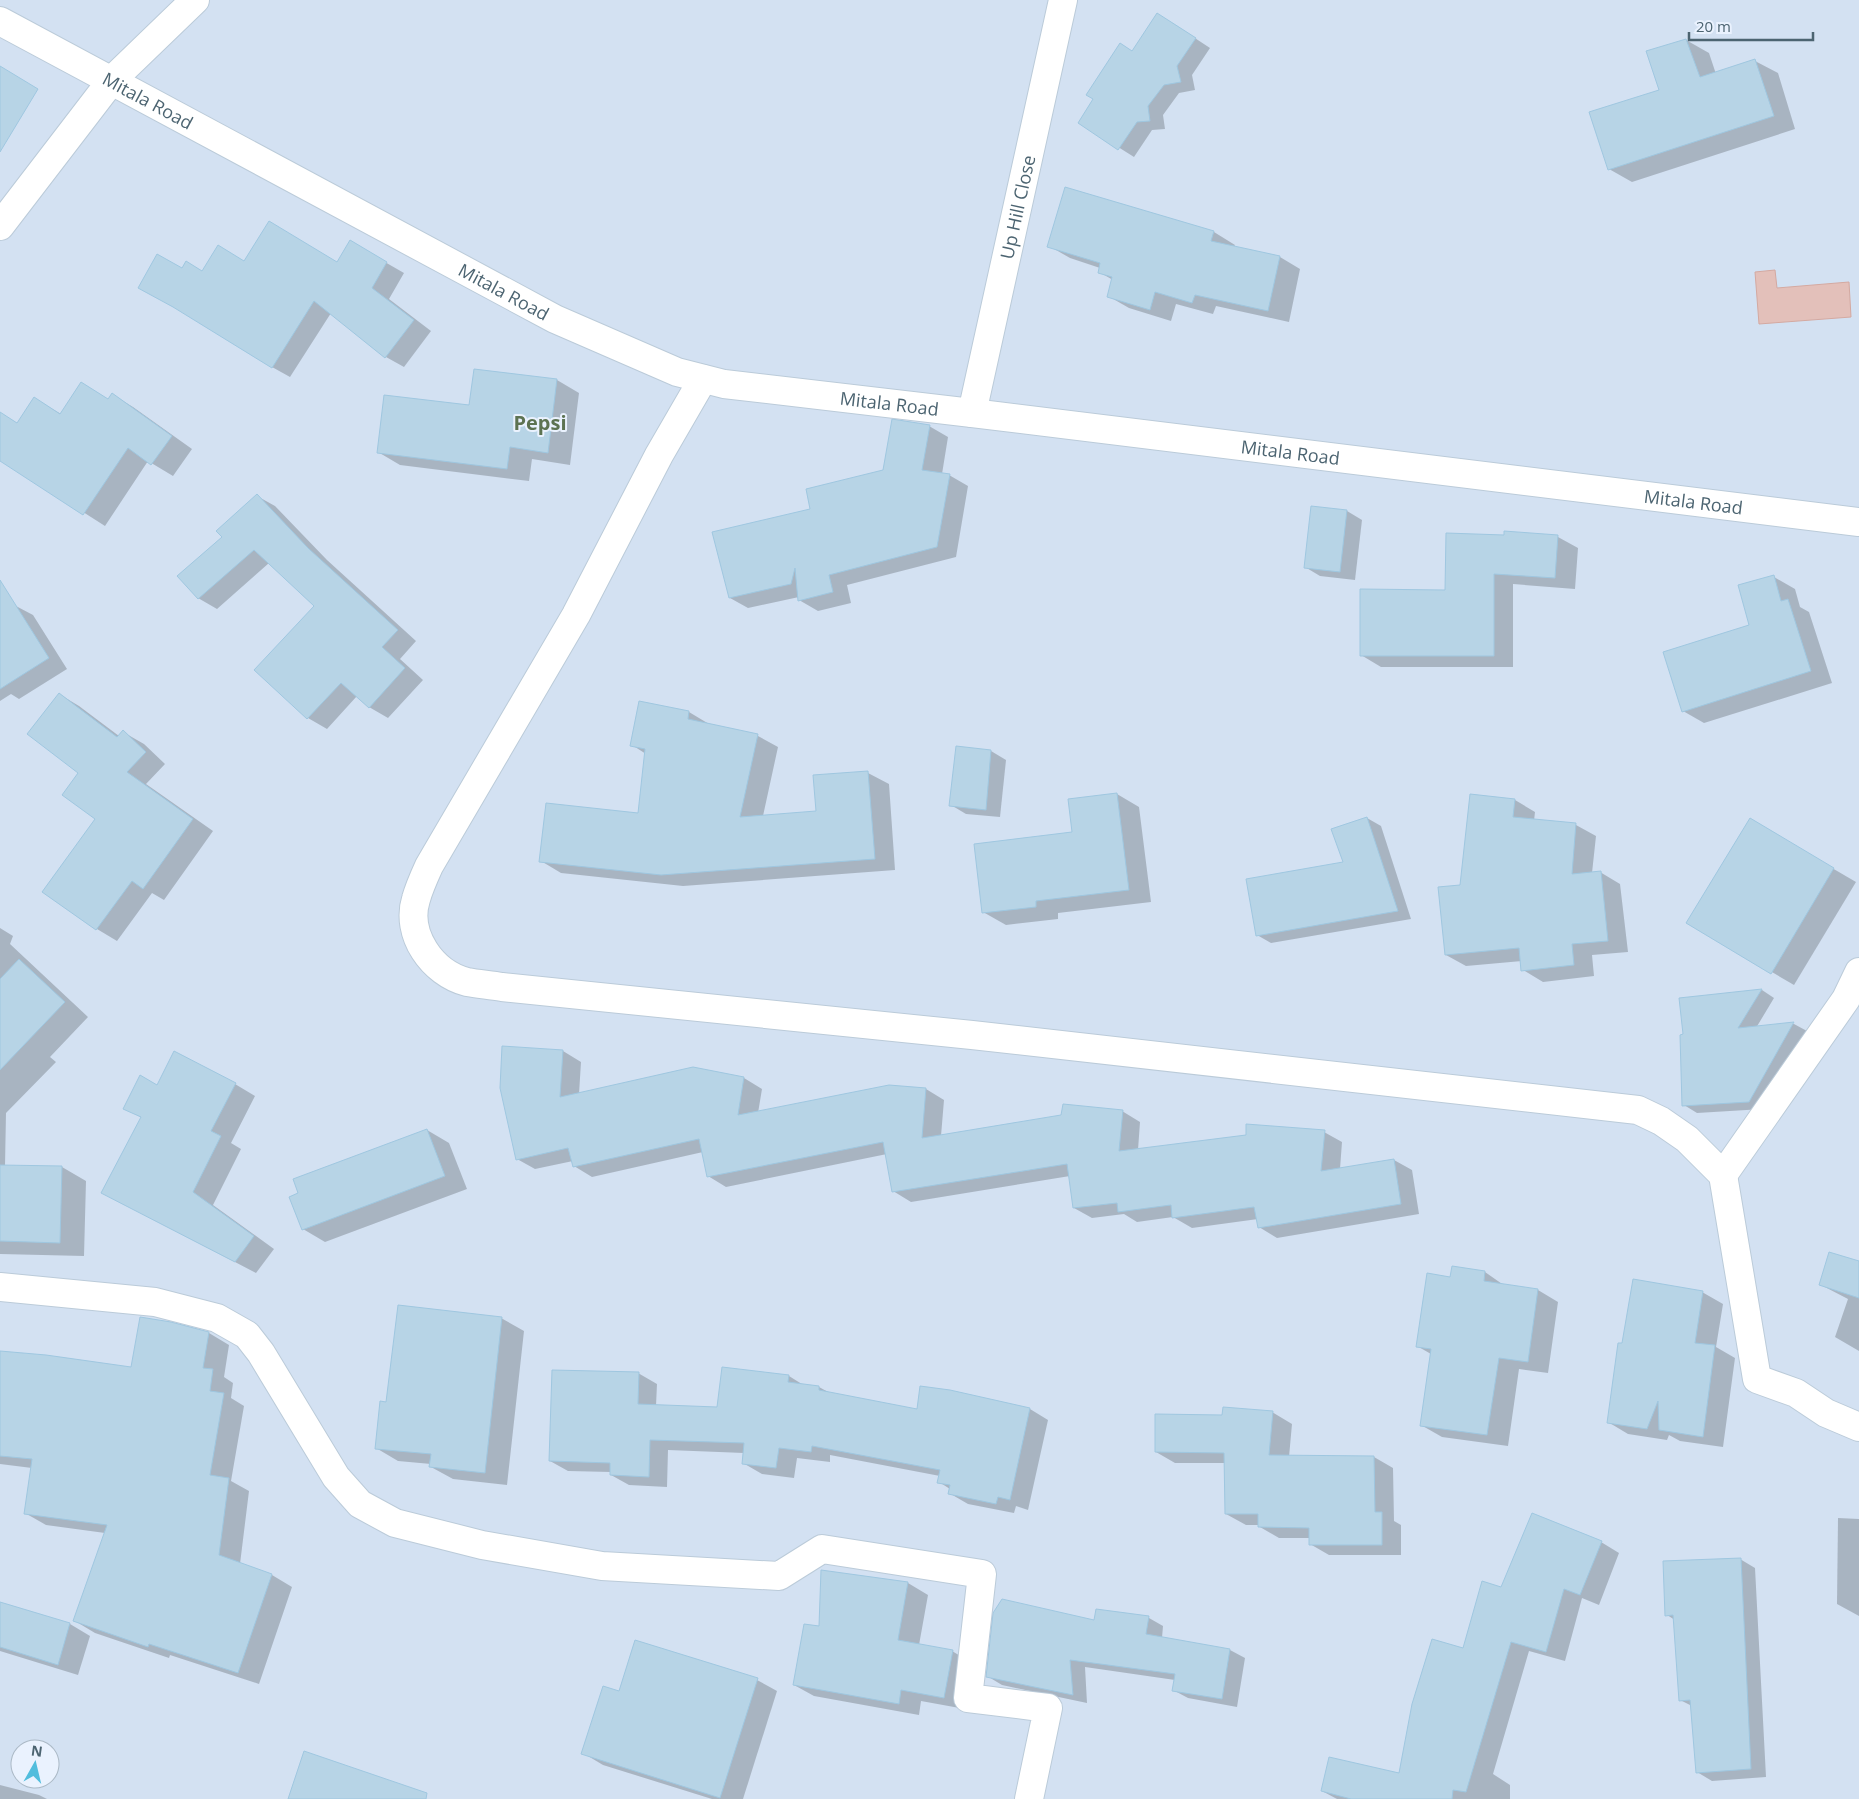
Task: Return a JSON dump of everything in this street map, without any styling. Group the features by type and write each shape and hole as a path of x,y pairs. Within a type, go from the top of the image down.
{"street":[{"path":"0,226 112,80 195,0"},
{"name":"Up Hill Close","path":"972,412 1063,0"},
{"name":"Mitala Road","path":"0,21 555,319 677,372 703,380 1859,522"},
{"path":"703,380 660,455 576,615 429,866 415,900 414,927 425,953 445,972 466,982 502,987 972,1036 1638,1110 1661,1121 1687,1139 1723,1175 1757,1380 1796,1393 1826,1413 1859,1427"},
{"path":"1723,1175 1852,1001 1859,972"},
{"path":"0,1287 155,1302 217,1318 247,1335 261,1353 336,1478 360,1504 394,1523 482,1546 602,1566 779,1576 822,1549 982,1574 968,1698 1048,1708 1029,1799"}],"shaded area":[{"path":"0,0 1859,0 1859,1799 0,1799"},
{"path":"1775,270 1777,288 1849,282 1851,317 1759,324 1755,272"}],"building":[{"path":"1157,13 1196,38 1177,66 1181,82 1164,85 1148,106 1150,121 1137,122 1118,150 1078,123 1093,99 1086,95 1120,43 1132,51"},
{"path":"1686,39 1700,77 1755,59 1774,116 1608,170 1589,112 1659,90 1646,51"},
{"path":"0,66 38,89 0,152"},
{"path":"1065,187 1214,231 1211,241 1280,256 1268,311 1195,295 1192,303 1155,292 1150,310 1107,297 1112,277 1098,273 1100,263 1047,247"},
{"path":"269,221 337,262 350,240 387,262 372,288 414,320 385,358 314,301 272,368 173,307 138,288 157,254 182,268 186,261 202,271 218,245 244,261"},
{"path":"474,369 557,379 548,453 510,447 507,469 377,453 384,395 469,405"},
{"path":"81,382 108,399 112,393 172,436 151,465 128,448 83,515 0,461 0,412 17,423 34,397 60,414"},
{"path":"892,419 930,425 922,470 950,474 937,547 829,575 833,592 798,601 795,568 791,584 729,598 712,532 810,509 806,489 883,470"},
{"path":"257,494 308,548 398,630 382,647 405,668 369,708 341,683 307,719 254,670 314,606 254,550 198,599 177,576 222,537 216,531"},
{"path":"1311,506 1347,510 1340,572 1304,568"},
{"path":"1504,531 1558,535 1555,578 1494,574 1494,656 1360,656 1360,589 1445,590 1446,533 1504,535"},
{"path":"1774,575 1781,601 1788,599 1811,671 1682,712 1663,652 1749,625 1738,585"},
{"path":"0,580 49,658 0,689"},
{"path":"59,693 117,737 123,730 146,752 127,772 193,819 143,889 132,881 96,930 42,892 95,819 62,795 78,773 27,734"},
{"path":"639,701 689,711 688,719 758,734 740,817 816,811 813,775 868,771 875,859 661,875 539,862 546,803 638,813 645,749 630,746"},
{"path":"956,746 991,750 986,810 949,806"},
{"path":"1117,793 1129,890 1036,901 1036,907 982,913 974,844 1072,832 1068,799"},
{"path":"1470,794 1515,799 1513,817 1576,823 1572,874 1601,871 1608,941 1572,944 1574,965 1521,971 1519,948 1445,955 1438,887 1460,885"},
{"path":"1367,817 1398,911 1256,936 1246,879 1343,862 1331,829"},
{"path":"1750,818 1834,868 1771,974 1686,923"},
{"path":"19,959 65,1002 0,1070 0,979"},
{"path":"1762,989 1738,1028 1794,1022 1749,1102 1682,1106 1680,1035 1683,1034 1679,998"},
{"path":"502,1046 563,1050 560,1097 693,1067 744,1077 738,1115 889,1085 926,1088 922,1138 1061,1115 1063,1104 1123,1110 1119,1151 1246,1135 1246,1124 1325,1130 1321,1171 1394,1159 1401,1204 1258,1228 1254,1207 1172,1218 1171,1205 1118,1212 1117,1203 1073,1208 1067,1164 892,1192 883,1142 707,1177 699,1139 573,1167 568,1148 516,1160 500,1088"},
{"path":"174,1051 236,1083 211,1131 221,1136 193,1192 254,1236 235,1262 101,1193 141,1117 123,1109 140,1075 157,1085"},
{"path":"427,1129 445,1176 302,1230 289,1197 298,1193 293,1179"},
{"path":"0,1165 62,1166 60,1243 0,1241"},
{"path":"1829,1252 1859,1261 1859,1298 1819,1285"},
{"path":"1452,1266 1485,1271 1484,1281 1538,1289 1528,1362 1499,1358 1487,1435 1420,1426 1431,1349 1416,1347 1427,1273 1450,1277"},
{"path":"1633,1279 1703,1291 1695,1343 1715,1345 1703,1437 1659,1430 1658,1401 1647,1429 1607,1423 1618,1343 1622,1343"},
{"path":"398,1305 502,1317 485,1473 429,1467 431,1454 375,1449 380,1401 386,1402"},
{"path":"140,1317 171,1322 209,1332 203,1368 213,1369 210,1391 224,1393 210,1475 229,1478 219,1555 272,1574 238,1673 149,1644 148,1647 73,1621 107,1525 24,1514 32,1459 0,1456 0,1351 46,1355 131,1367"},
{"path":"722,1367 789,1375 788,1382 819,1386 819,1390 917,1409 920,1386 950,1390 1030,1408 1010,1500 998,1497 996,1504 948,1494 950,1485 937,1483 940,1470 812,1446 811,1452 779,1448 776,1468 742,1464 744,1443 650,1440 649,1477 610,1475 610,1463 549,1461 552,1370 639,1372 638,1404 717,1407"},
{"path":"1223,1407 1273,1411 1269,1455 1374,1456 1375,1512 1382,1512 1382,1545 1309,1545 1309,1528 1258,1527 1258,1514 1225,1514 1224,1453 1155,1452 1155,1414 1222,1415"},
{"path":"1532,1513 1602,1541 1580,1595 1564,1589 1546,1652 1511,1642 1466,1792 1453,1790 1452,1799 1351,1799 1321,1791 1329,1757 1399,1773 1412,1704 1432,1639 1463,1648 1482,1581 1501,1587"},
{"path":"1741,1558 1751,1769 1696,1773 1690,1700 1679,1701 1673,1615 1665,1616 1663,1561"},
{"path":"821,1570 908,1582 898,1640 953,1650 944,1698 901,1690 899,1704 793,1685 804,1624 819,1626"},
{"path":"1002,1599 1094,1620 1096,1609 1149,1616 1146,1634 1230,1649 1222,1699 1172,1691 1175,1674 1070,1660 1073,1695 986,1677 993,1613"},
{"path":"0,1602 70,1623 58,1665 0,1647"},
{"path":"635,1640 758,1678 720,1798 581,1754 603,1686 619,1691"},
{"path":"304,1751 427,1793 426,1799 288,1799"}],"district":[{"name":"Pepsi","path":"540,422"}]}
